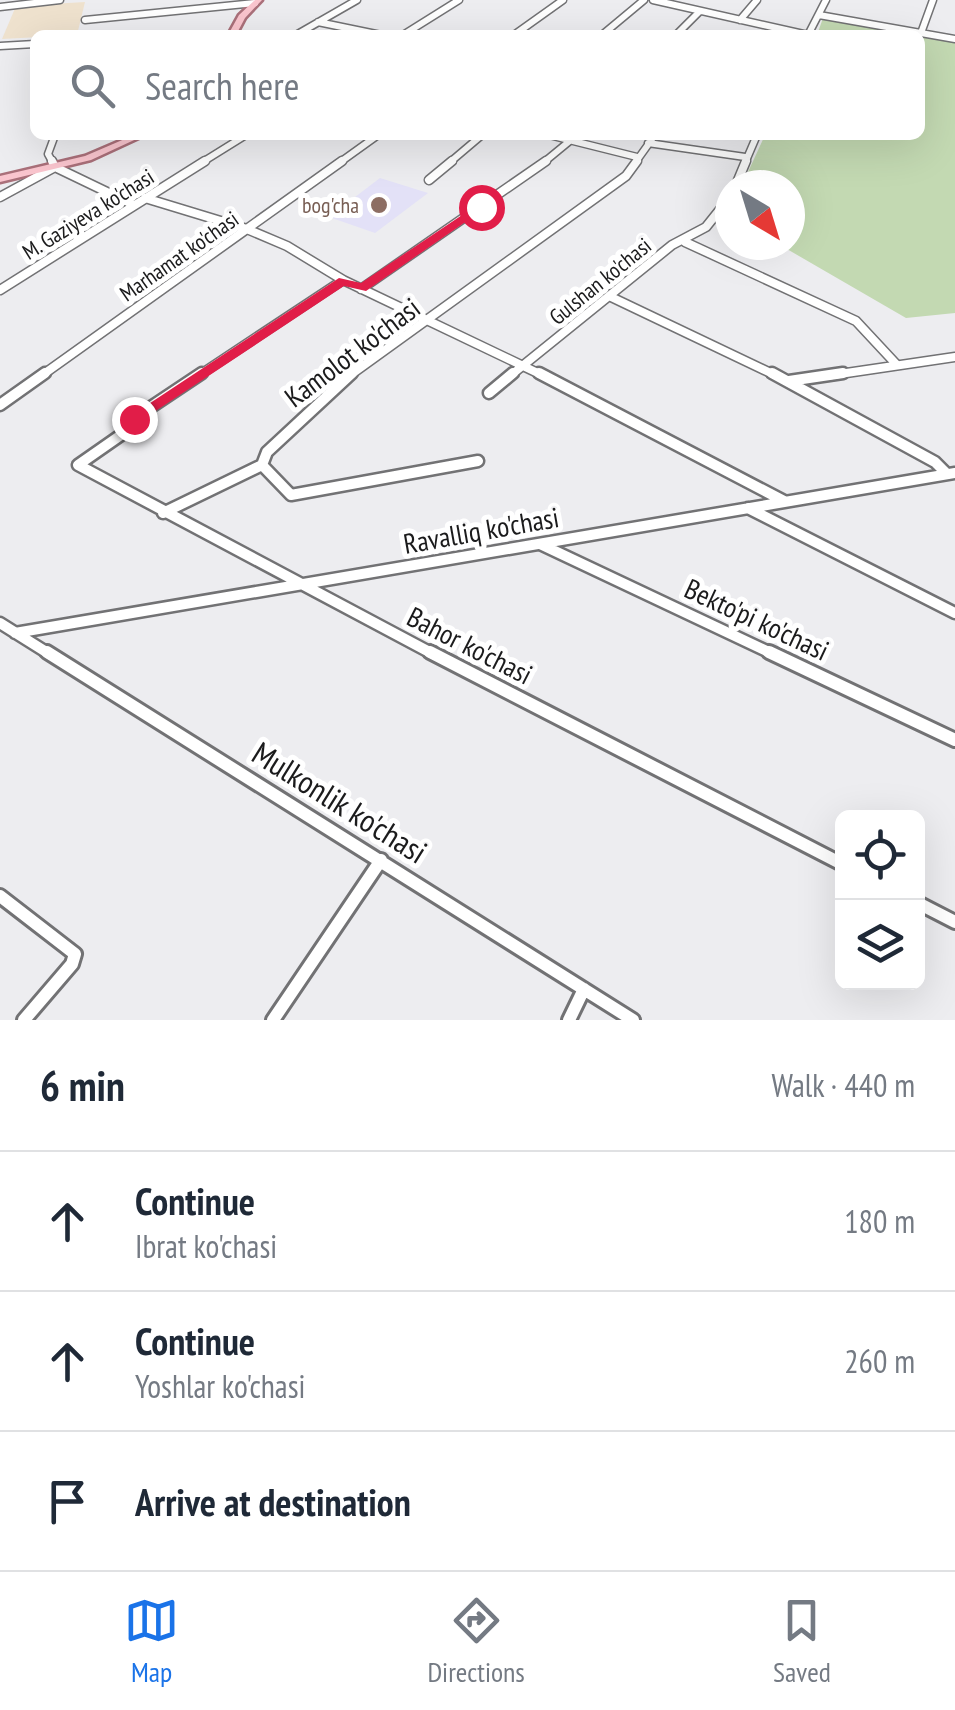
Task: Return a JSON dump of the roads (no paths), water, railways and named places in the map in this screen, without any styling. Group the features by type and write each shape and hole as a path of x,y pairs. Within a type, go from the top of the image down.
{"main road":[{"path":"244,30 268,0"},
{"path":"236,30 257,2"},
{"path":"53,164 117,140"},
{"path":"0,176 98,155 130,140"}],"street":[{"path":"0,7 60,0"},
{"path":"157,0 160,11"},
{"path":"304,30 357,0"},
{"path":"412,30 459,0"},
{"path":"521,30 563,0"},
{"path":"608,30 644,0"},
{"path":"652,0 785,30"},
{"path":"689,8 697,0"},
{"path":"740,20 758,0"},
{"path":"811,30 826,0"},
{"path":"923,30 933,0"},
{"path":"85,20 257,2"},
{"path":"681,30 700,11"},
{"path":"819,15 905,30"},
{"path":"318,22 357,30"},
{"path":"746,30 752,23"},
{"path":"925,34 955,39"},
{"path":"0,46 30,44"},
{"path":"52,140 48,154 53,164 134,205"},
{"name":"M. Gaziyeva ko'chasi","path":"0,290 238,140"},
{"name":"Marhamat ko'chasi","path":"0,405 371,140"},
{"path":"429,180 476,140"},
{"path":"362,288 571,140"},
{"path":"581,140 638,156"},
{"name":"Kamolot ko'chasi","path":"262,465 266,452 336,385 626,176 651,140"},
{"path":"657,140 745,157"},
{"path":"741,170 754,140"},
{"path":"0,197 53,164"},
{"path":"145,198 247,229 287,246 343,280 524,366 784,501"},
{"name":"Gulshan ko'chasi","path":"489,393 672,245 685,242 715,220"},
{"path":"685,242 856,321 897,365"},
{"name":"Bahor ko'chasi","path":"343,280 134,419 121,435 78,465 297,584 835,860"},
{"path":"609,296 788,381 951,474"},
{"path":"788,381 955,357"},
{"path":"162,513 262,465 292,495 478,461"},
{"name":"Ravalliq ko'chasi","path":"15,633 951,474"},
{"path":"748,508 955,613"},
{"name":"Bekto'pi ko'chasi","path":"538,543 955,740"},
{"path":"0,623 15,633"},
{"name":"Mulkonlik ko'chasi","path":"15,633 633,1020"},
{"path":"274,1020 381,860"},
{"path":"0,896 72,951 75,959 24,1020"},
{"path":"925,907 955,922"},
{"path":"569,1020 584,989"}],"place":[{"name":"bog'cha","path":"379,205"}]}
